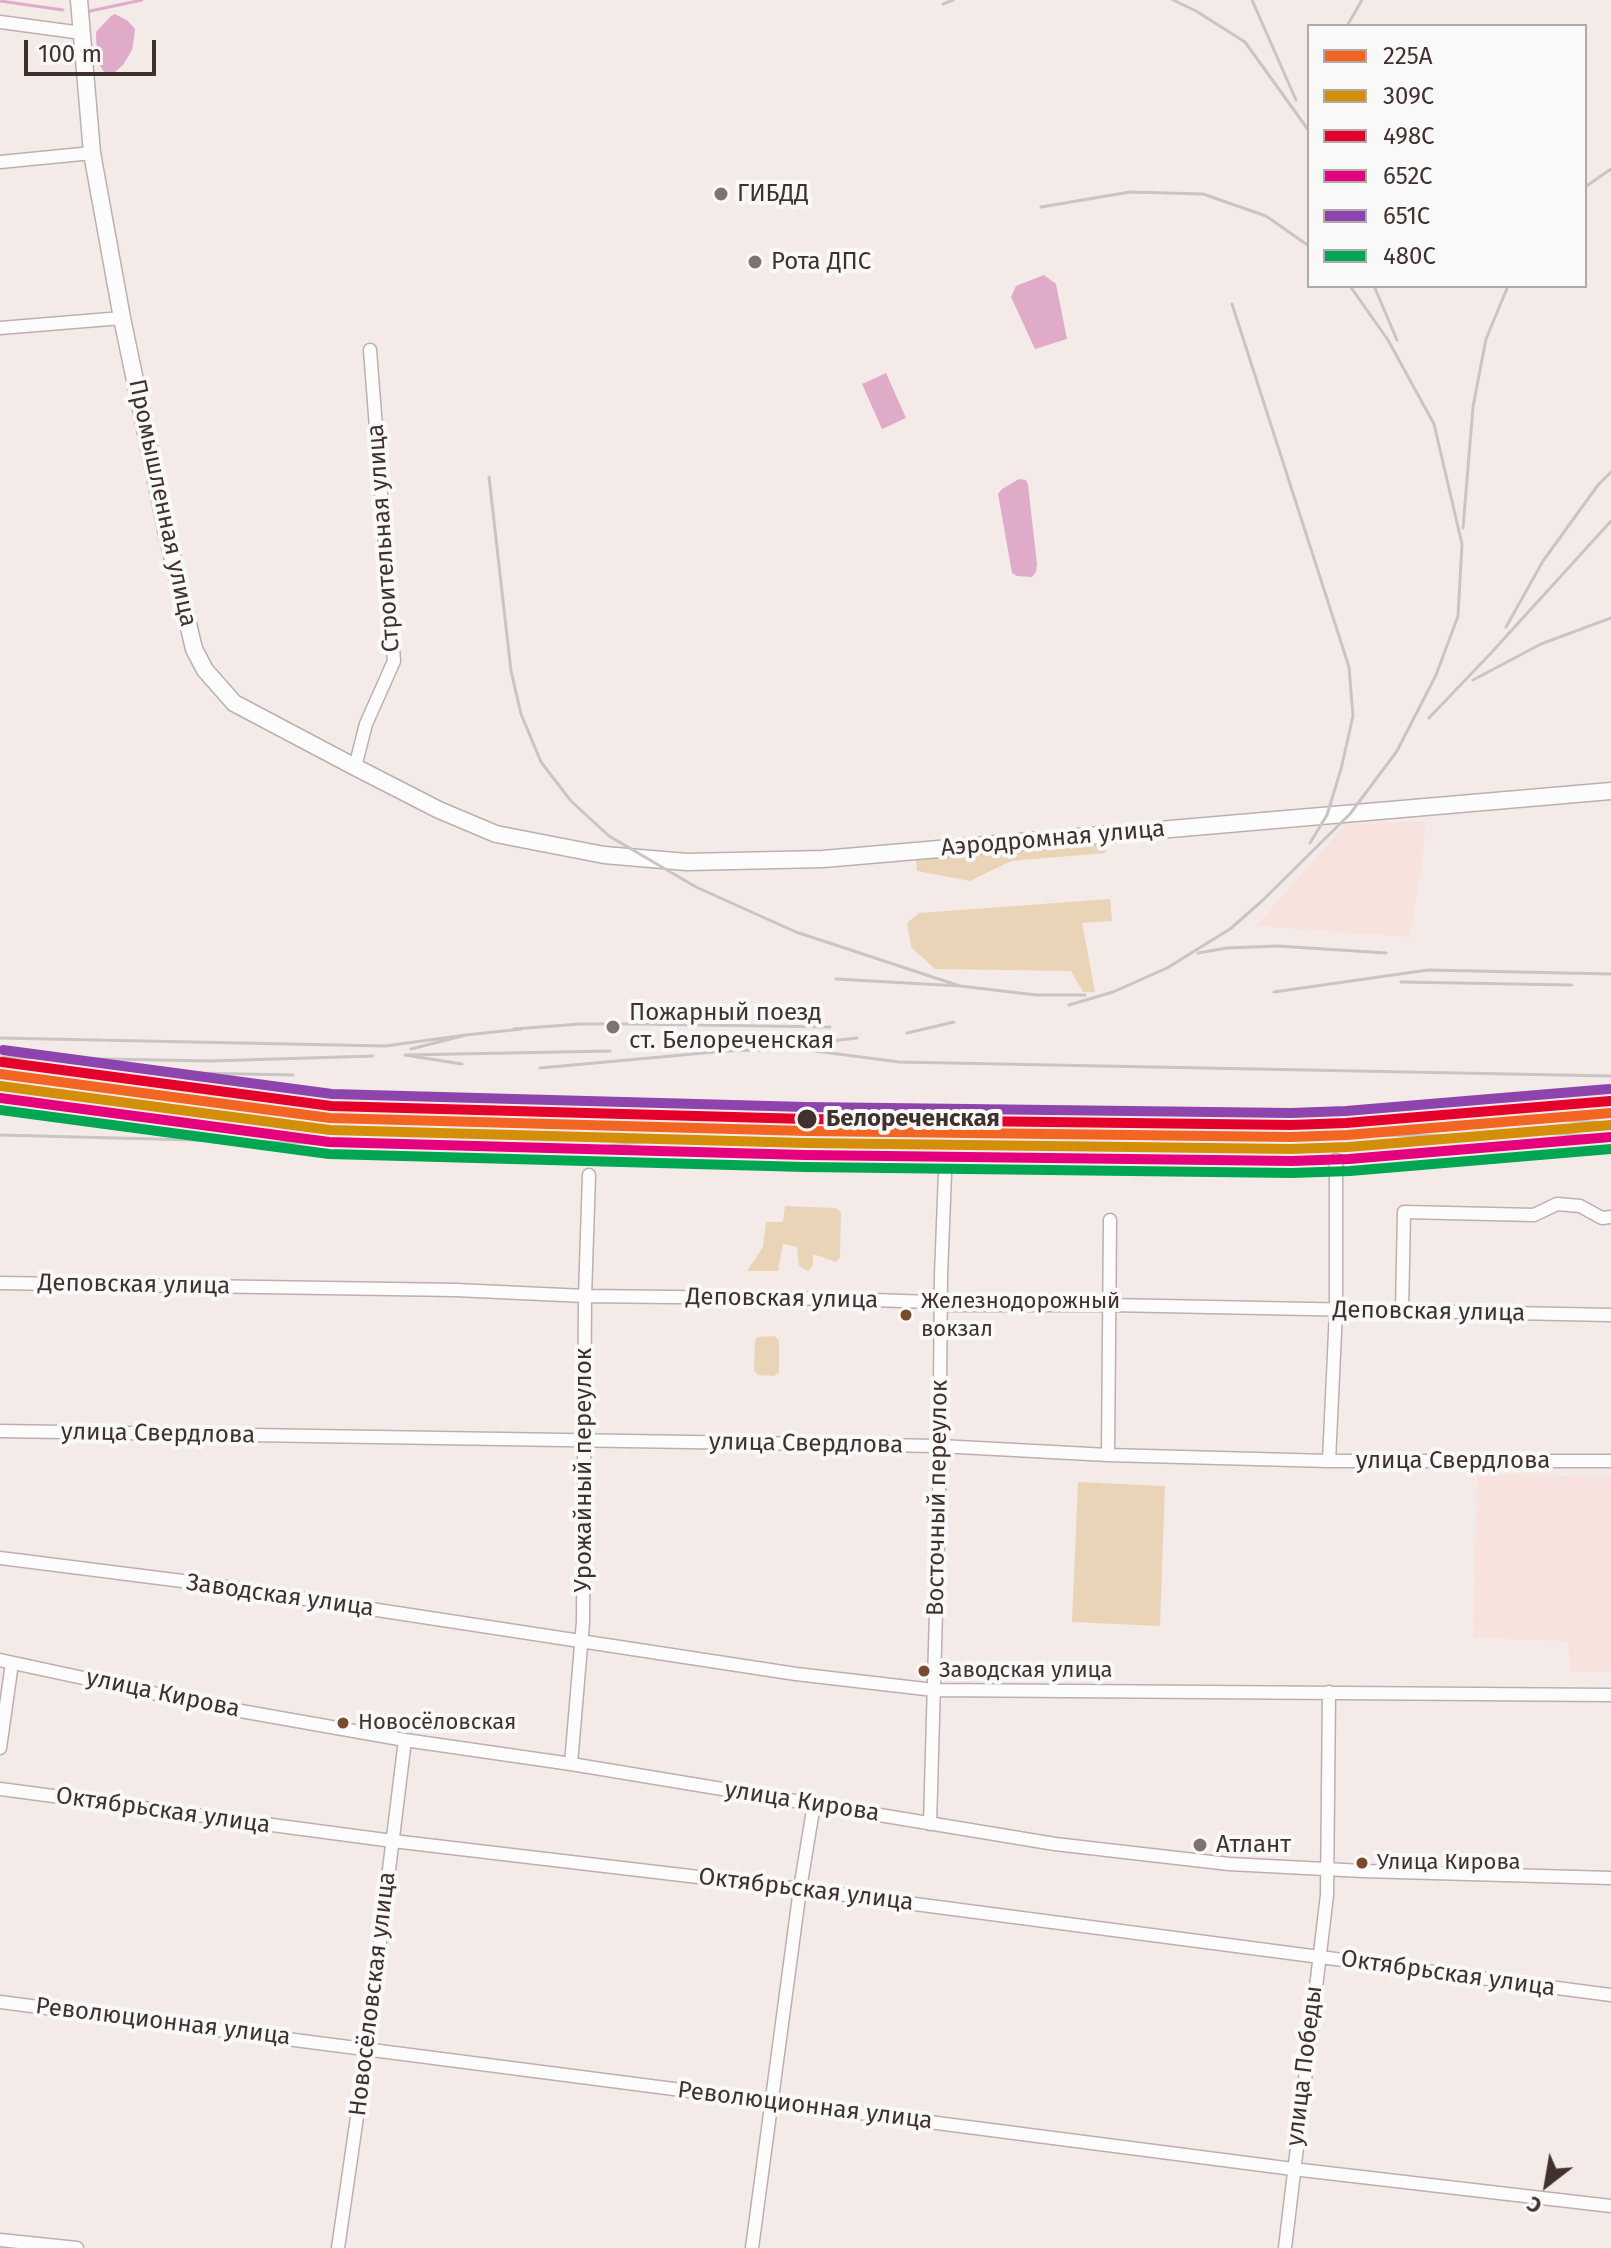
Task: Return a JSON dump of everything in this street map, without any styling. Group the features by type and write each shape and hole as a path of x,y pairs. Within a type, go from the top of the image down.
{"main road":[{"name":"Промышленная улица","path":"79,0 92,153 122,318 194,649 205,670 234,703 439,810 496,834"},
{"name":"Аэродромная улица","path":"496,834 604,855 687,862 767,861 836,858 1611,791"}],"street":[{"path":"0,22 82,33"},
{"path":"0,162 92,153"},
{"path":"0,328 122,318"},
{"name":"Строительная улица","path":"355,767 366,724 394,661 370,350"},
{"path":"1329,1461 1336,1311 1336,1160"},
{"name":"Восточный переулок","path":"930,1824 945,1173"},
{"name":"Урожайный переулок","path":"571,1764 583,1622 589,1175"},
{"path":"1402,1311 1404,1212 1534,1215 1557,1204 1580,1206 1602,1218 1611,1217"},
{"path":"1108,1455 1110,1220"},
{"name":"Деповская улица","path":"0,1283 845,1299 942,1305 1110,1305 1611,1315"},
{"name":"улица Свердлова","path":"0,1431 940,1446 1108,1455 1329,1461 1611,1461"},
{"name":"Заводская улица","path":"0,1558 214,1585 796,1674 934,1690 1611,1695"},
{"path":"0,1748 6,1661"},
{"name":"улица Кирова","path":"6,1661 218,1707 405,1740 1087,1848 1229,1864 1328,1870 1611,1878"},
{"name":"улица Победы","path":"1285,2248 1328,1870 1329,1692"},
{"name":"Новосёловская улица","path":"338,2248 367,2048 405,1740"},
{"name":"Октябрьская улица","path":"0,1789 1611,1995"},
{"path":"752,2248 814,1804"},
{"name":"Революционная улица","path":"0,2002 1293,2169 1611,2206"},
{"path":"0,2240 77,2248"}],"shaded area":[{"path":"115,14 135,29 132,50 114,73 104,72 97,61 96,32"},
{"path":"1044,275 1056,284 1067,339 1035,349 1011,297 1016,286"},
{"path":"886,373 906,418 882,429 862,384"},
{"path":"1019,479 1026,480 1028,485 1037,564 1032,577 1012,573 998,494"},
{"path":"1425,821 1424,848 1410,937 1256,926 1346,824"},
{"path":"1102,842 1106,853 1011,861 970,881 917,871 916,859"},
{"path":"1110,899 1112,921 1082,923 1095,992 1083,992 1071,971 935,969 911,947 907,923 919,913"},
{"path":"785,1206 835,1208 841,1212 840,1257 836,1262 813,1254 813,1265 808,1271 799,1266 797,1247 783,1244 778,1271 747,1271 763,1247 766,1222 783,1222"},
{"path":"775,1336 779,1341 779,1373 774,1376 758,1375 754,1371 755,1340"},
{"path":"1477,1474 1611,1477 1611,1672 1570,1671 1568,1641 1473,1638"},
{"path":"1078,1482 1165,1486 1160,1626 1072,1622"}],"waterway":[{"path":"90,11 142,0"},
{"path":"0,1 63,10"}],"railway":[{"path":"943,4 953,0"},
{"path":"1173,0 1245,42 1307,128"},
{"path":"1252,0 1296,100"},
{"path":"1348,24 1362,0"},
{"path":"1587,186 1611,169"},
{"path":"1041,207 1130,192 1203,194 1266,216 1307,245"},
{"path":"1069,1005 1113,992 1167,968 1230,929 1263,900 1350,814 1397,751 1436,675 1458,616 1462,544 1434,424 1388,340 1351,288"},
{"path":"1375,288 1397,340"},
{"path":"1463,528 1473,407 1486,339 1507,288"},
{"path":"1232,304 1349,667 1353,716 1327,815 1310,843"},
{"path":"1506,627 1543,561 1598,485 1611,472"},
{"path":"489,477 511,671 521,714 541,762 571,801 609,836 696,887 796,932 960,986"},
{"path":"1429,718 1611,521"},
{"path":"1473,680 1541,644 1611,618"},
{"path":"1198,953 1227,948 1278,946 1386,953"},
{"path":"1274,992 1428,970 1611,974"},
{"path":"836,979 960,986 1036,995 1085,995"},
{"path":"1401,982 1572,985"},
{"path":"907,1033 954,1022"},
{"path":"514,1029 580,1024 830,1027"},
{"path":"466,1035 522,1029"},
{"path":"0,1038 385,1046 466,1035 411,1049"},
{"path":"813,1043 857,1038"},
{"path":"540,1068 726,1051 800,1049 899,1062 1611,1076"},
{"path":"462,1064 405,1055 610,1051"},
{"path":"0,1057 210,1061 373,1056"},
{"path":"211,1081 144,1072 293,1075"},
{"path":"1538,1119 1611,1123"},
{"path":"1347,1135 1486,1136 1544,1133 1611,1139"},
{"path":"0,1135 579,1150 676,1137"}],"transit line":[{"name":"651С","path":"3,1050 332,1094 806,1107 1291,1113 1609,1089"},
{"name":"498С","path":"2,1062 331,1106 806,1119 1291,1125 1610,1101"},
{"name":"225А","path":"0,1074 330,1118 806,1131 1291,1137 1611,1113"},
{"name":"309С","path":"0,1086 330,1130 806,1143 1291,1149 1611,1125"},
{"name":"652С","path":"0,1098 329,1142 805,1155 1292,1161 1611,1137"},
{"name":"480С","path":"0,1110 329,1154 805,1167 1292,1173 1611,1149"}],"place":[{"name":"ГИБДД","path":"721,194"},
{"name":"Рота ДПС","path":"755,262"},
{"name":"Пожарный поезд ст. Белореченская","path":"613,1027"},
{"name":"Белореченская","path":"807,1119"},
{"name":"Железнодорожный вокзал","path":"906,1315"},
{"name":"Заводская улица","path":"924,1671"},
{"name":"Новосёловская","path":"343,1723"},
{"name":"Атлант","path":"1200,1845"},
{"name":"Улица Кирова","path":"1362,1863"}]}
